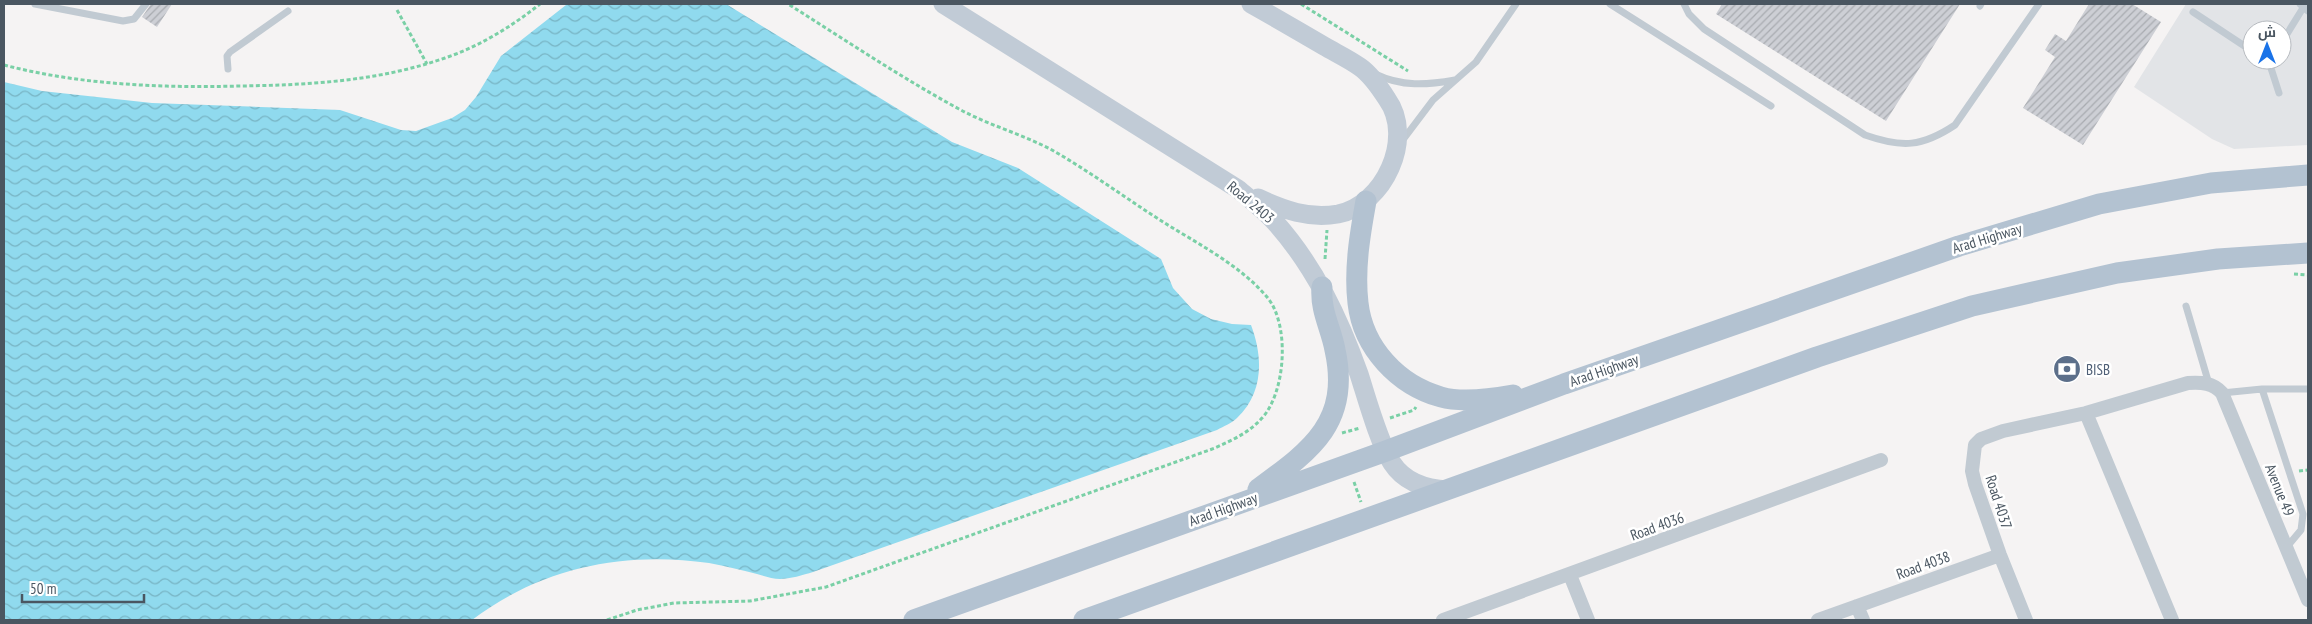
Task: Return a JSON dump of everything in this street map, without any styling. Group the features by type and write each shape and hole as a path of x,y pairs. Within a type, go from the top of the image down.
{"main road":[{"name":"Road 2403","path":"943,4 1238,189 1274,220 1303,256 1322,287 1344,332 1386,451 1392,463 1410,481 1422,487 1448,490"},
{"path":"1238,189 1285,210 1315,216 1340,213 1366,201 1385,180 1397,151 1396,123 1388,100 1361,67 1251,4"},
{"name":"Arad Highway","path":"914,620 1386,451 1564,384 1959,246 2099,204 2211,183 2308,175"},
{"path":"1366,201 1358,269 1358,303 1363,326 1373,347 1388,366 1405,381 1443,398 1471,400 1504,397 1564,384"},
{"path":"1084,620 1808,360 1972,306 2118,273 2218,259 2308,253"},
{"path":"1242,502 1312,447 1326,428 1336,400 1338,373 1335,350 1322,307 1322,287"}],"street":[{"name":"Road 4037","path":"2026,620 2000,555 1972,471 1975,445 1989,436 2086,413 2188,383 2210,384"},
{"path":"2210,384 2222,393"},
{"name":"Avenue 49","path":"2222,393 2308,600"},
{"path":"2086,413 2172,620"},
{"name":"Road 4036","path":"1443,620 1570,576 1881,460"},
{"name":"Road 4038","path":"1818,620 2000,555"},
{"path":"1570,576 1588,620"},
{"path":"1858,606 1863,620"}],"lane":[{"path":"34,4 123,21 134,19 146,4"},
{"path":"1397,151 1410,128 1433,100 1458,80 1476,62 1516,4"},
{"path":"1610,4 1771,106"},
{"path":"1684,4 1689,14 1704,29 1865,135 1885,142 1916,144 1938,136 1955,125 2039,4"},
{"path":"2292,27 2304,8"},
{"path":"228,69 227,56 230,52 288,11"},
{"path":"2193,12 2242,44"},
{"path":"1361,67 1386,79 1413,85 1458,80"},
{"path":"2271,70 2279,93"},
{"path":"2186,306 2210,384"},
{"path":"2222,393 2308,389"},
{"path":"2262,390 2303,514 2301,530 2286,548"}],"path":[{"path":"4,65 105,83 188,88 320,84 369,78 446,58 482,43 515,24 540,4"},
{"path":"607,620 638,610 674,603 750,601 826,587 1215,448 1245,434 1263,417 1276,396 1281,371 1282,346 1279,321 1268,298 1245,277 1218,256 1051,150 959,109 788,4"},
{"path":"1301,4 1430,84"},
{"path":"397,10 426,64"},
{"path":"1328,215 1325,259 1330,267"},
{"path":"2290,274 2308,274"},
{"path":"1348,464 1367,519"}],"shaded area":[{"path":"2186,4 2308,4 2308,145 2234,149 2212,139 2134,87"}],"water":[{"path":"726,4 952,142 1018,168 1161,259 1173,288 1192,309 1211,319 1232,324 1251,325 1258,349 1259,374 1252,397 1246,408 1235,420 1217,430 796,577 771,578 709,563 646,559 585,567 555,576 527,587 499,602 472,620 4,620 4,82 42,91 152,103 340,110 401,130 416,131 452,118 465,110 476,97 501,56 566,5"}],"building":[{"path":"151,4 172,4 157,27 142,17"},
{"path":"1722,4 1960,4 1886,121 1716,14"},
{"path":"2089,4 2132,4 2161,22 2083,145 2023,108 2055,57 2045,50 2055,34 2066,41"}],"place":[{"name":"BISB","path":"2067,369"}]}
